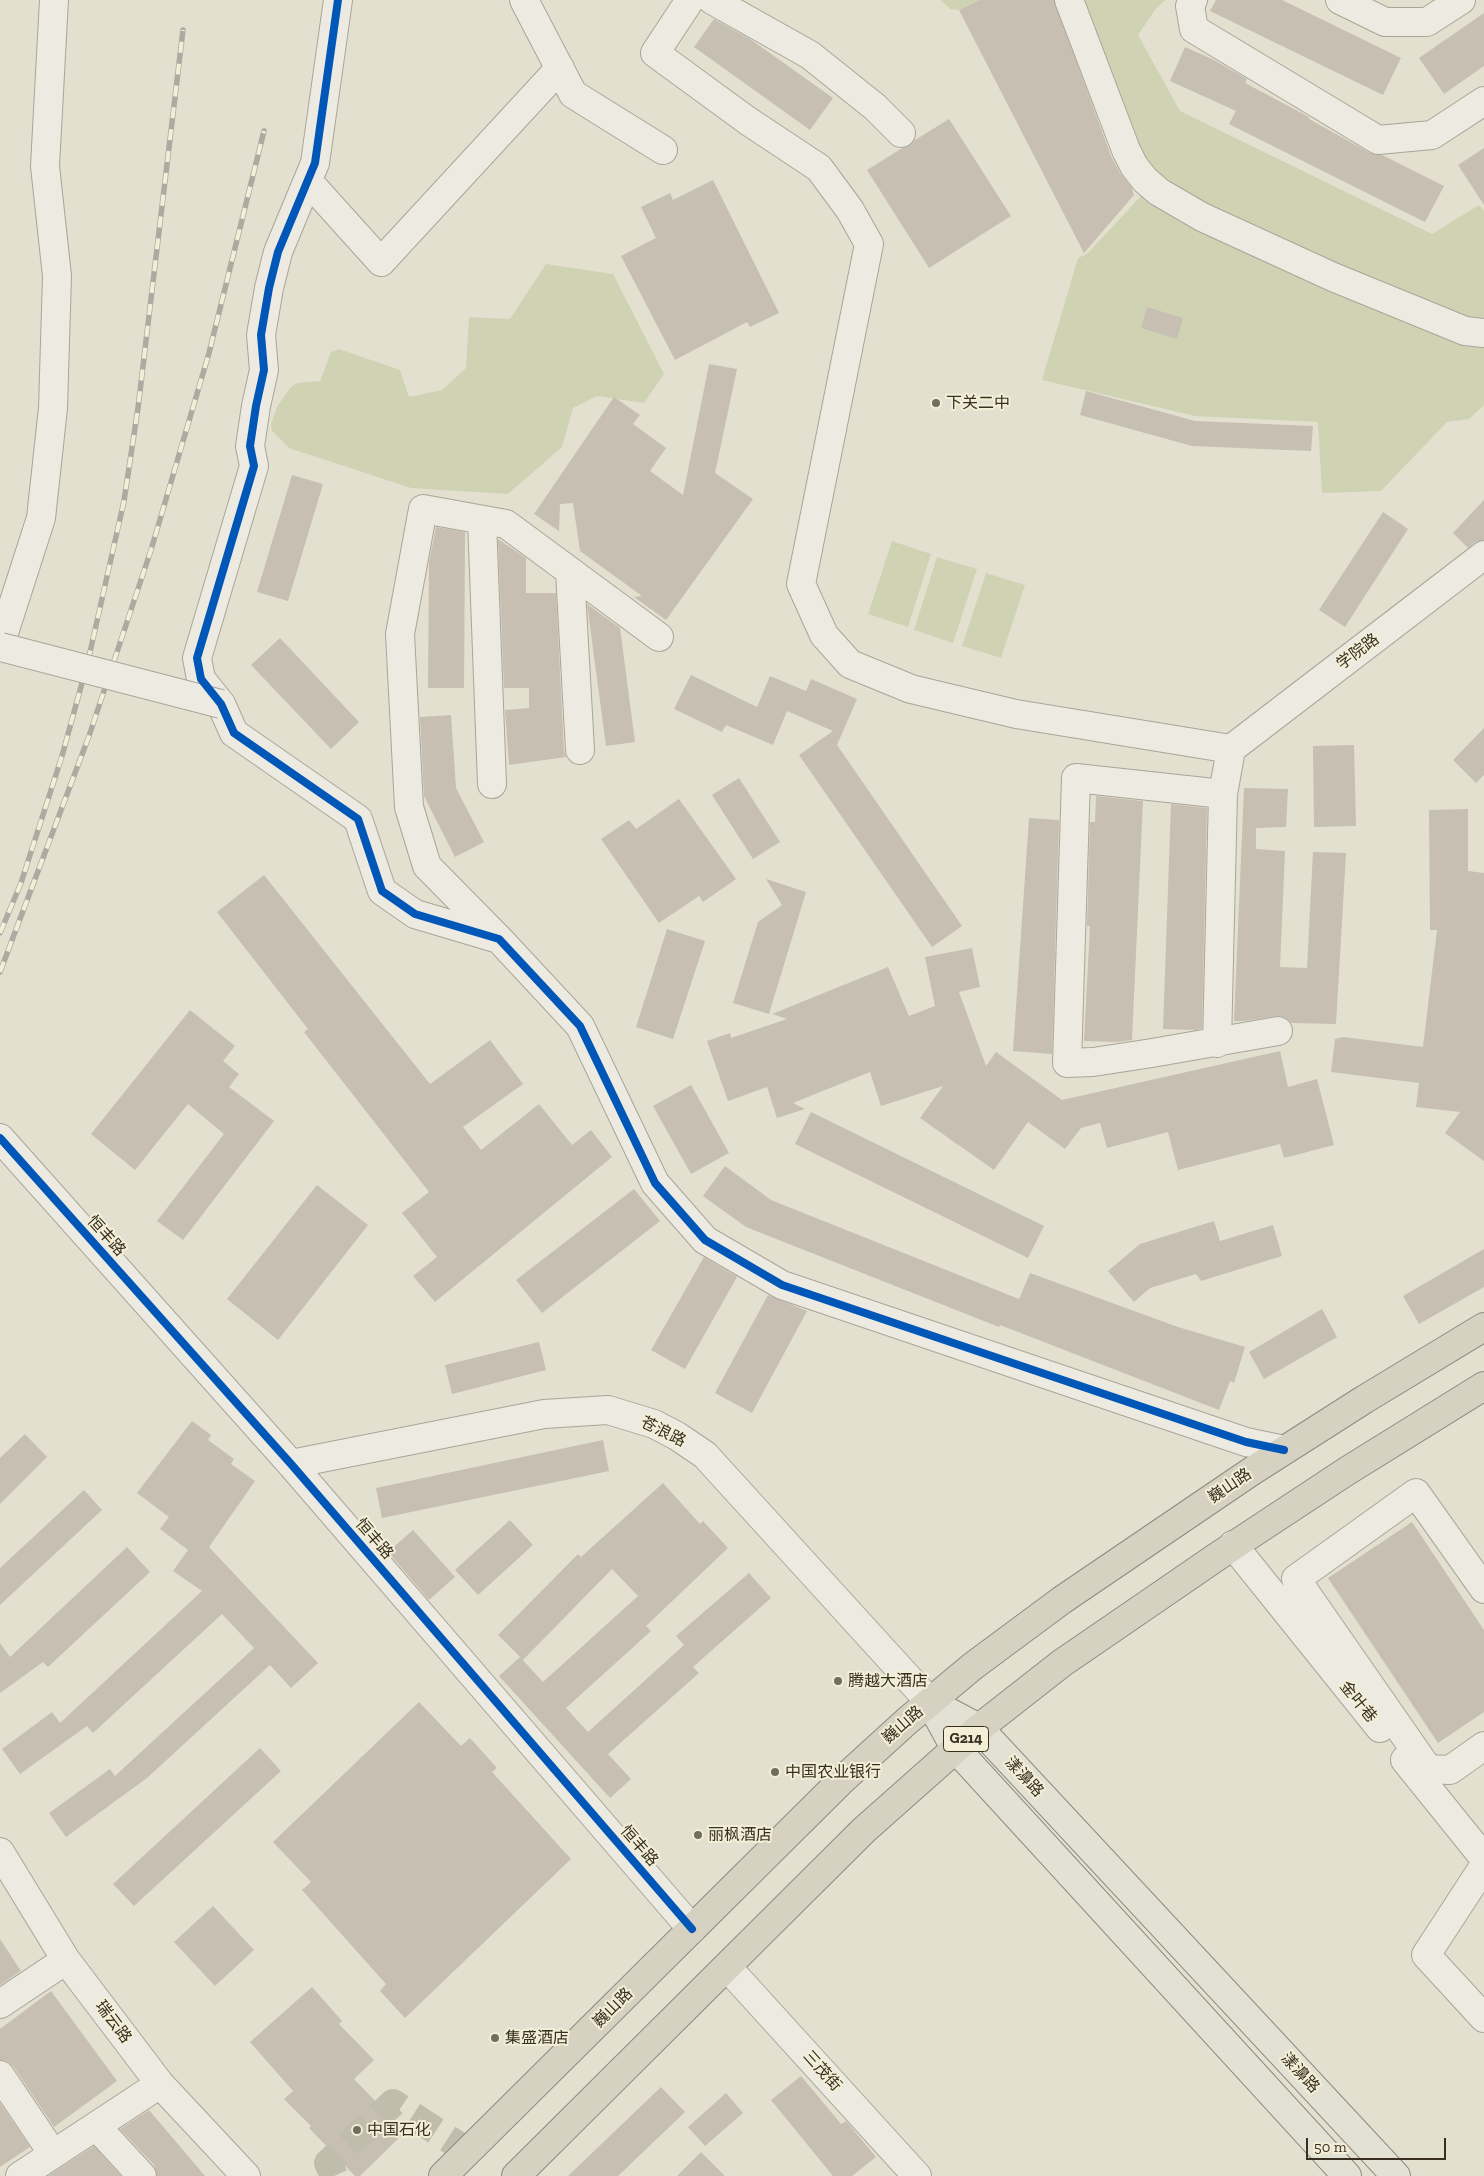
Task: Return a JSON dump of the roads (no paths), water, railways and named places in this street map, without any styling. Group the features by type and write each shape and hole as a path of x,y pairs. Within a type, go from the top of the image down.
{"highway":[{"name":"巍山路","path":"442,2176 840,1782 930,1702 1002,1644 1062,1600 1284,1450 1484,1327"},
{"name":"G214","path":"516,2176 864,1830 978,1728 1069,1658 1233,1546 1347,1471 1484,1386"}],"main road":[{"name":"漾濞路","path":"930,1702 978,1728 1396,2176"},
{"name":"漾濞路","path":"930,1702 955,1748 1347,2176"}],"street":[{"path":"54,0 46,166 57,276 53,408 41,518 1,647 221,704"},
{"path":"338,0 315,163 278,252 269,288 261,335 264,370 250,446 254,466 197,658 201,679 221,704 234,733 358,819 382,892 415,914 499,939"},
{"path":"524,0 573,94 663,150"},
{"path":"690,0 655,53 819,168 850,210 869,244 801,584 824,635 850,664 911,689 1016,714 1231,749 1223,794 1217,1043"},
{"path":"712,0 810,55 875,107 901,133"},
{"path":"1069,0 1126,150 1134,166 1145,180 1159,192 1202,217 1333,276 1465,331 1484,333"},
{"path":"1193,0 1190,6 1194,29 1378,140 1432,135 1484,101"},
{"path":"1340,0 1385,22 1427,22 1461,0"},
{"path":"308,181 381,262 560,68"},
{"path":"659,637 506,524 423,509 400,634 409,807 427,866 499,939 580,1026 655,1183 705,1240 782,1284 1246,1442 1284,1450"},
{"path":"482,520 492,784"},
{"name":"学院路","path":"1231,749 1484,555"},
{"path":"570,572 580,750"},
{"path":"1223,794 1076,778 1067,1063 1093,1062 1217,1043 1278,1031"},
{"name":"恒丰路","path":"0,1138 291,1464 692,1929"},
{"name":"苍浪路","path":"291,1464 544,1414 608,1410 654,1424 677,1436 705,1455 930,1702"},
{"path":"1484,1590 1416,1493 1296,1579 1428,1769 1450,1770 1484,1746"},
{"name":"金叶巷","path":"1233,1546 1484,1858"},
{"name":"瑞云路","path":"0,1852 66,1960 160,2084 246,2176"},
{"path":"1484,1866 1426,1955 1484,2018"},
{"path":"0,2004 66,1960"},
{"name":"三茂街","path":"727,1967 917,2176"},
{"path":"0,2075 52,2154"},
{"path":"20,2176 160,2084"},
{"path":"96,2126 142,2176"}],"tunnel":[{"path":"334,2176 328,2163 393,2103 467,2151"}],"railway":[{"path":"0,933 21,883 62,756 88,661 124,501 138,408 183,30"},
{"path":"0,972 89,736 151,550 209,353 264,131"}],"place":[{"name":"下关二中","path":"936,403"},
{"name":"腾越大酒店","path":"838,1681"},
{"name":"中国农业银行","path":"775,1772"},
{"name":"丽枫酒店","path":"698,1835"},
{"name":"集盛酒店","path":"495,2038"},
{"name":"中国石化","path":"357,2130"}]}
